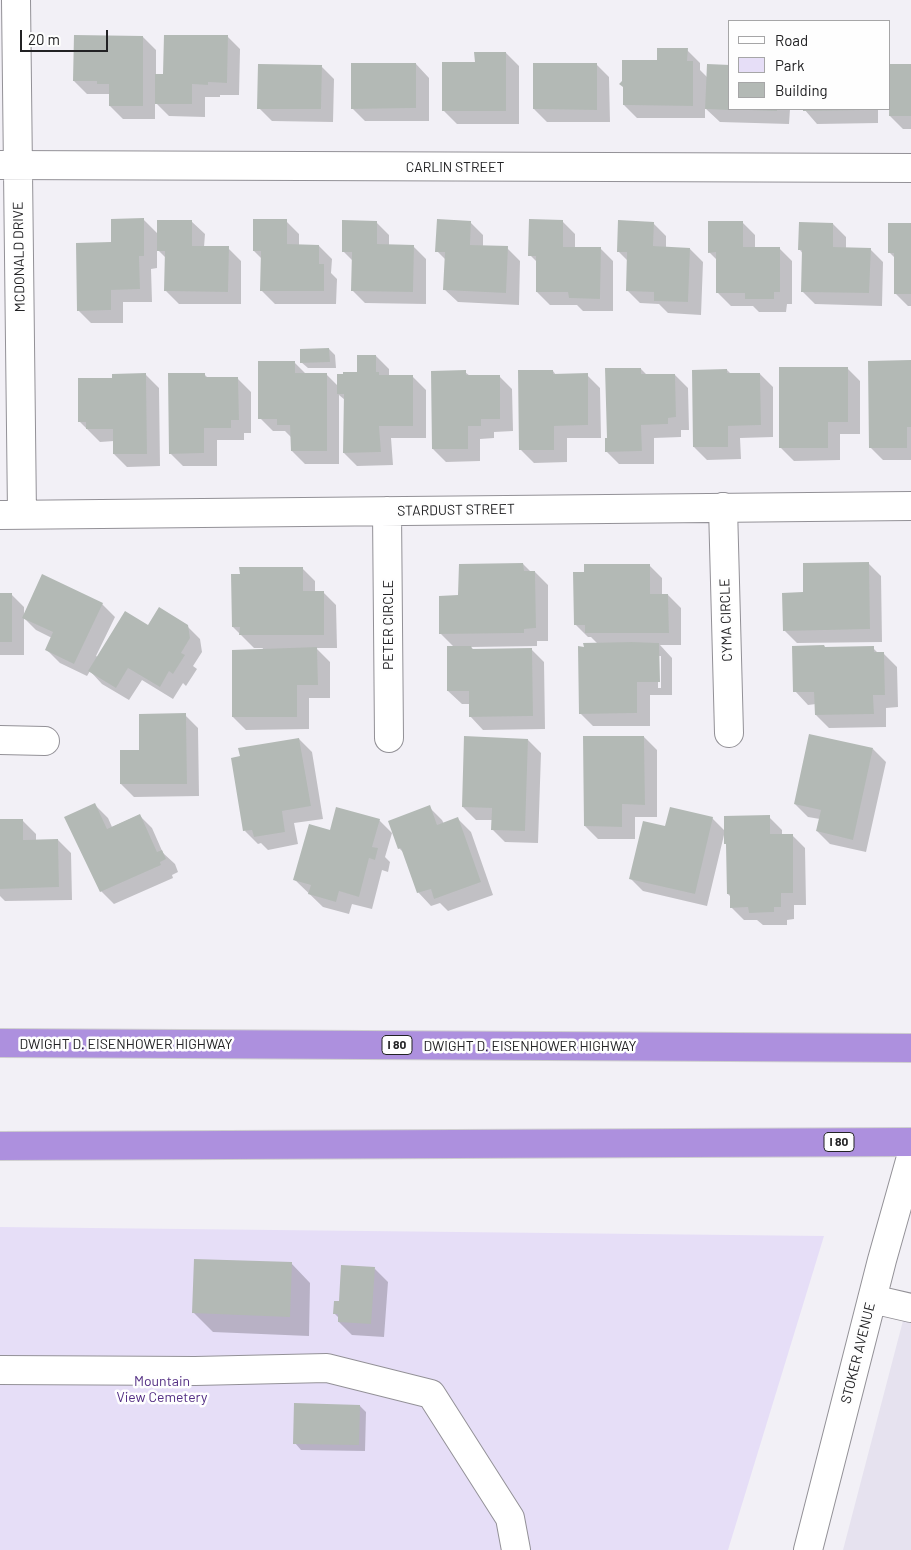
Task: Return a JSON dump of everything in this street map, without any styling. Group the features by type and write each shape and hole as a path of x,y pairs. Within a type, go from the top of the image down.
{"highway":[{"name":"DWIGHT D. EISENHOWER HIGHWAY","path":"0,1043 911,1048"},
{"name":"I 80","path":"0,1146 911,1142"}],"street":[{"name":"MCDONALD DRIVE","path":"11,514 9,165 16,0"},
{"name":"CARLIN STREET","path":"9,165 911,168"},
{"name":"STARDUST STREET","path":"11,514 911,506"},
{"name":"CYMA CIRCLE","path":"723,507 729,733"},
{"name":"PETER CIRCLE","path":"388,511 389,738"},
{"path":"0,740 45,741"},
{"name":"STOKER AVENUE","path":"808,1550 872,1299 911,1157"},
{"path":"872,1299 911,1308"},
{"path":"0,1370 195,1371 327,1368 431,1394 510,1518 516,1550"}],"shaded area":[{"path":"911,1290 911,1550 843,1550"}],"green space":[{"name":"Mountain View Cemetery","path":"0,1227 824,1236 728,1550 0,1550"}],"building":[{"path":"74,35 143,36 143,106 109,106 109,84 97,84 97,81 73,81"},
{"path":"164,35 228,35 227,83 208,82 208,85 192,84 192,104 155,104 155,74 163,74"},
{"path":"657,48 688,48 687,61 693,61 693,106 623,105 623,87 619,84 622,81 622,60 657,60"},
{"path":"474,52 506,52 506,111 442,111 442,62 475,62"},
{"path":"351,63 416,63 416,108 351,109"},
{"path":"533,63 597,63 597,110 533,109"},
{"path":"258,64 322,65 321,109 257,109"},
{"path":"707,64 728,65 728,110 705,109"},
{"path":"891,64 911,64 911,116 889,116 889,110 891,110"},
{"path":"803,110 866,110 803,111"},
{"path":"144,218 144,256 139,256 140,289 111,290 111,310 77,311 76,243 111,242 111,219"},
{"path":"253,219 287,219 287,244 319,245 319,264 324,264 324,291 260,291 261,251 253,251"},
{"path":"437,219 471,221 470,245 508,246 506,293 443,290 445,252 435,252"},
{"path":"529,219 563,220 563,247 601,247 600,299 569,298 568,292 536,292 536,256 528,256"},
{"path":"157,220 192,220 192,246 229,246 228,292 164,291 165,251 157,251"},
{"path":"342,220 377,221 377,244 414,245 413,292 351,291 352,252 342,252"},
{"path":"618,220 654,222 653,246 690,248 688,302 654,301 654,292 626,291 627,252 617,252"},
{"path":"708,221 743,221 743,247 780,247 780,292 774,292 774,299 745,299 745,293 716,293 716,252 708,253"},
{"path":"799,222 833,223 833,247 871,248 869,293 801,292 802,250 798,250"},
{"path":"888,223 911,223 911,294 894,294 894,253 888,253"},
{"path":"329,348 330,362 300,363 300,349"},
{"path":"357,355 376,355 376,372 379,372 379,375 413,375 413,426 379,426 381,452 343,453 344,394 337,394 337,374 357,372"},
{"path":"911,360 911,427 907,427 907,448 869,448 868,361"},
{"path":"258,361 295,361 295,373 327,373 327,451 291,451 290,425 277,425 277,419 258,419"},
{"path":"779,367 848,367 848,422 828,422 828,448 779,448"},
{"path":"605,368 641,368 641,374 675,374 676,417 668,418 668,424 641,425 642,451 605,452 605,438 607,438"},
{"path":"727,369 727,373 760,373 761,425 728,426 728,447 693,447 692,370"},
{"path":"466,370 466,375 500,375 500,419 481,419 481,426 468,426 468,449 432,449 431,371"},
{"path":"518,370 553,370 553,374 588,373 588,425 554,426 554,450 519,450"},
{"path":"146,373 147,454 113,454 113,429 86,429 86,422 78,422 78,378 112,378 112,374"},
{"path":"168,373 205,373 205,377 238,377 239,420 231,420 231,428 204,428 204,453 169,454"},
{"path":"869,562 870,629 783,631 782,593 803,592 803,563"},
{"path":"523,563 524,571 535,571 536,628 524,629 524,633 439,634 439,596 458,595 459,564"},
{"path":"584,564 650,564 650,594 668,594 669,633 585,633 585,625 574,625 573,572 584,572"},
{"path":"239,567 303,567 303,591 324,591 324,635 239,635 240,627 232,627 231,574 240,574"},
{"path":"42,574 103,603 74,664 45,650 53,632 22,618"},
{"path":"0,593 12,593 12,642 0,642"},
{"path":"159,607 188,625 190,638 181,653 185,655 173,674 169,671 160,687 128,668 116,688 88,671 125,611 148,625"},
{"path":"583,643 659,643 660,682 637,682 637,713 579,714 578,646 584,647"},
{"path":"824,645 825,647 874,646 874,652 884,652 885,695 873,695 874,714 815,715 814,692 793,692 792,646"},
{"path":"447,646 471,646 472,649 532,648 533,716 469,717 469,691 447,691"},
{"path":"317,647 318,685 297,685 297,717 232,717 232,650"},
{"path":"186,713 187,784 120,784 120,750 139,750 139,714"},
{"path":"809,734 873,748 853,840 816,831 821,810 794,804"},
{"path":"464,736 528,739 525,831 491,830 492,808 462,807"},
{"path":"583,736 644,736 645,805 622,804 622,827 584,826"},
{"path":"299,738 311,806 282,811 285,832 254,837 252,830 243,831 231,758 240,756 238,748"},
{"path":"95,803 107,829 140,814 157,852 162,850 166,859 160,862 161,865 100,892 64,817"},
{"path":"430,805 437,825 458,817 481,882 434,899 431,889 417,893 401,848 398,849 388,821"},
{"path":"336,807 380,819 372,847 378,848 375,860 369,858 359,897 339,891 336,902 308,894 311,885 293,880 309,824 330,830"},
{"path":"670,807 713,817 695,894 629,879 643,821 665,826"},
{"path":"770,815 770,834 793,834 793,893 781,893 781,907 774,907 774,912 749,913 748,907 730,908 730,894 727,894 724,816"},
{"path":"0,819 23,819 23,840 58,839 59,887 0,889"},
{"path":"194,1259 292,1262 290,1317 192,1313"},
{"path":"341,1265 375,1267 371,1324 338,1322 338,1314 333,1314 334,1301 339,1301"},
{"path":"294,1403 360,1405 359,1445 293,1444"}]}
